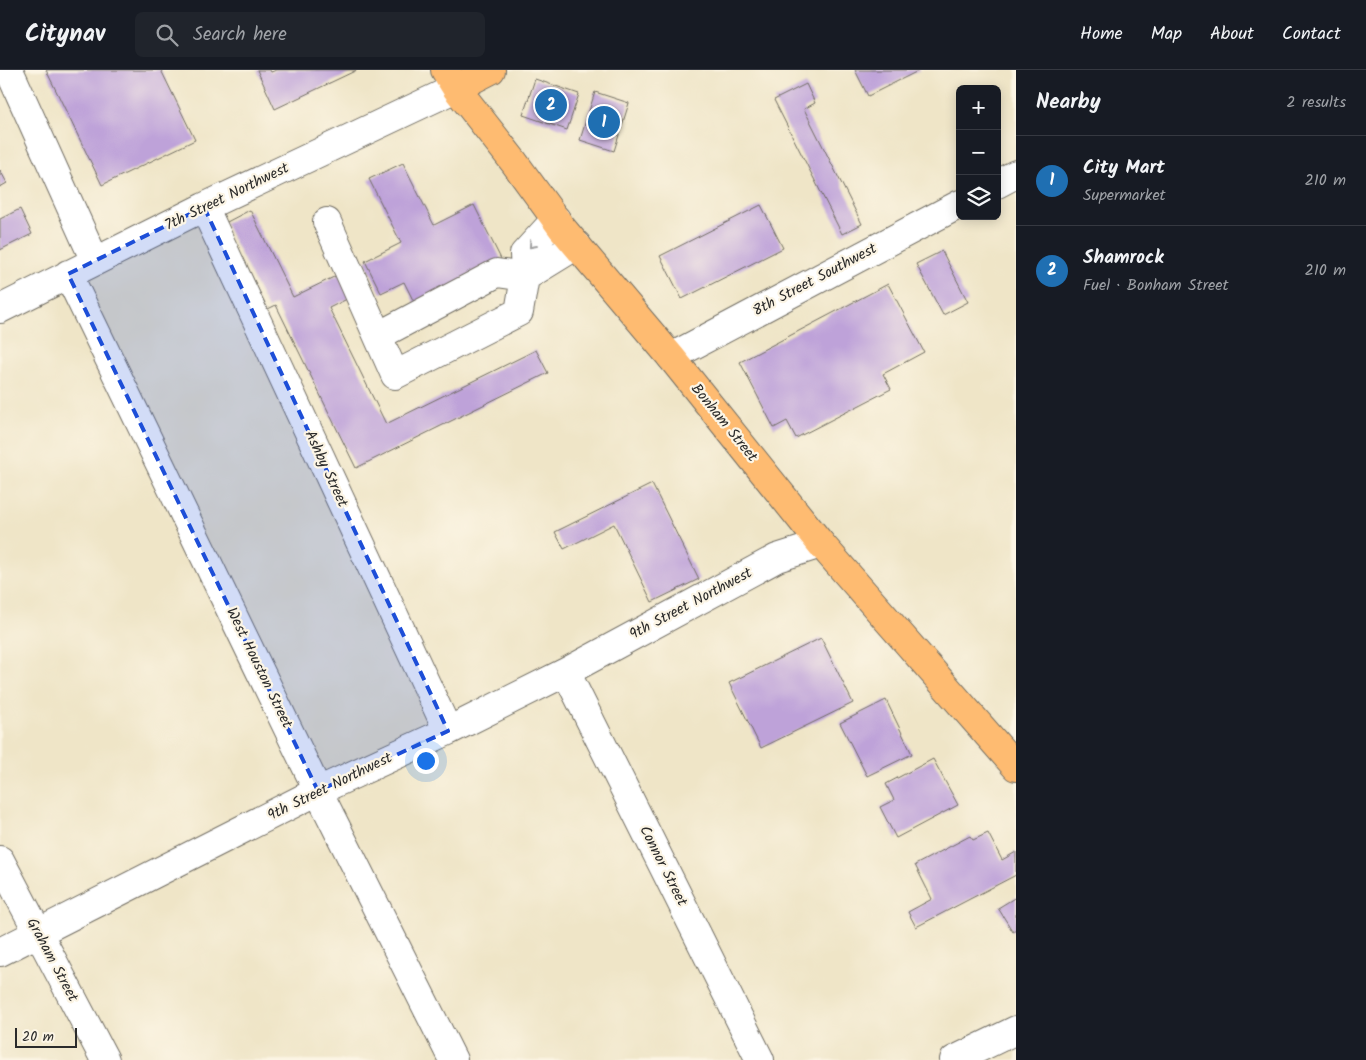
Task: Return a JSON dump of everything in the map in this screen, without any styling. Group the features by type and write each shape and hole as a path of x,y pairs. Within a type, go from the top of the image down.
{"main road":[{"path":"450,79 491,70"},
{"name":"Bonham Street","path":"450,79 556,219 671,356 821,544 1016,767"}],"street":[{"path":"9,70 95,261"},
{"name":"7th Street Northwest","path":"0,309 204,207 450,79"},
{"path":"1001,182 1016,174"},
{"name":"8th Street Southwest","path":"671,356 956,206"},
{"name":"Ashby Street","path":"204,207 448,731"},
{"path":"327,222 395,375 519,312 525,277 524,254 556,219"},
{"path":"378,336 498,273 525,277 577,245"},
{"name":"West Houston Street","path":"68,274 318,791 454,1060"},
{"name":"9th Street Northwest","path":"0,952 318,791 448,731 566,672 777,558 821,544"},
{"name":"Connor Street","path":"566,672 760,1060"},
{"name":"Graham Street","path":"0,860 105,1060"},
{"path":"954,1060 1016,1030"}],"highlighted area":[{"path":"204,207 448,731 318,791 68,274"}],"building":[{"path":"46,70 161,70 195,140 102,185"},
{"path":"257,70 270,70 271,72 276,70 357,70 275,109"},
{"path":"855,70 920,70 868,96"},
{"path":"535,79 579,94 567,130 523,115"},
{"path":"806,84 815,103 804,109 862,224 842,234 774,100"},
{"path":"595,92 629,103 614,151 580,140"},
{"path":"403,163 434,225 474,205 503,263 416,306 404,282 381,293 365,261 401,243 369,179"},
{"path":"0,170 7,183 0,187"},
{"path":"761,205 783,248 682,299 660,256"},
{"path":"20,209 32,234 0,250 0,219"},
{"path":"250,210 293,297 342,273 353,296 329,308 386,424 536,350 548,373 356,468 276,305 268,309 225,223"},
{"path":"942,251 968,302 943,315 916,264"},
{"path":"888,284 924,352 883,374 891,389 796,438 787,421 774,428 740,362"},
{"path":"652,484 699,579 652,602 614,524 564,549 555,532"},
{"path":"821,638 853,703 761,748 729,683"},
{"path":"886,700 912,754 867,776 840,723"},
{"path":"933,759 958,805 896,838 880,807 894,800 886,784"},
{"path":"988,833 1002,860 1016,852 1016,875 916,927 908,912 932,899 915,865 970,836 973,840"},
{"path":"1016,897 1016,930 1013,932 998,908"}],"place":[{"name":"Shamrock","path":"551,105"},
{"name":"City Mart","path":"604,122"}]}
